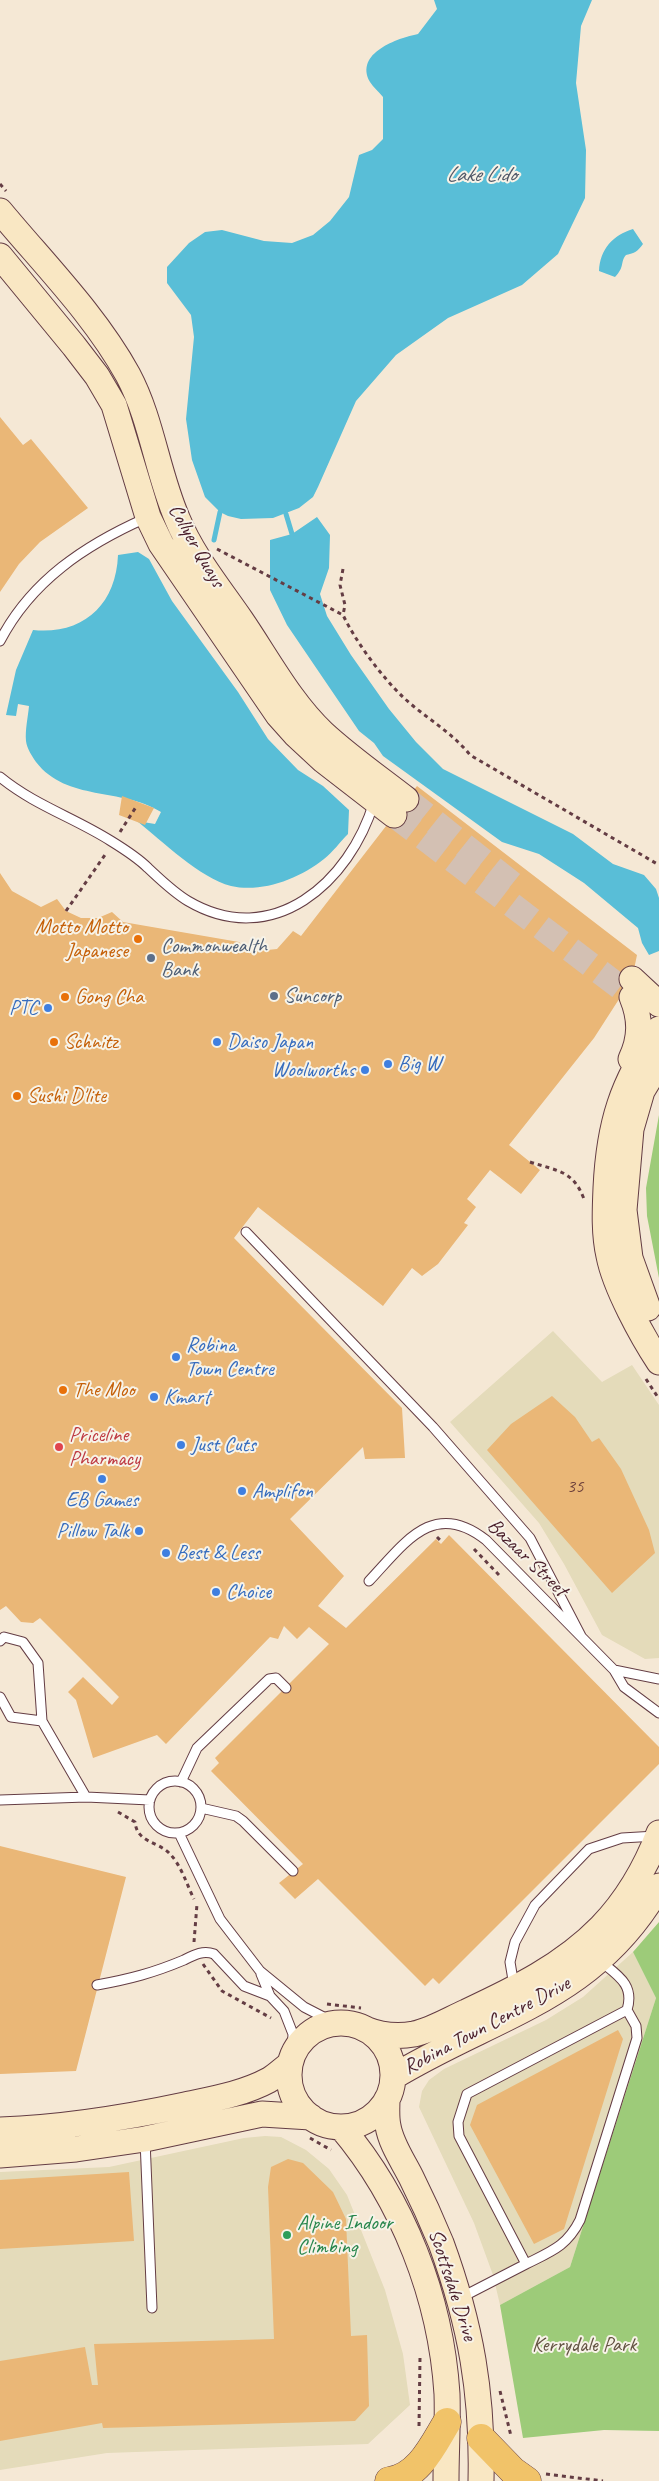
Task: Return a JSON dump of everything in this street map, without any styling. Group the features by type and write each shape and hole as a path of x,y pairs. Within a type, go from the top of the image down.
{"main road":[{"path":"390,2481 406,2476 414,2468 428,2452 447,2422"},
{"path":"481,2438 513,2471 533,2475"}],"street":[{"name":"Collyer Quays","path":"0,211 77,303 128,375 141,404 183,541 309,718 379,790 400,807"},
{"name":"Collyer Quays","path":"0,256 97,376 114,405 155,521 161,544 278,715 323,760 379,790"},
{"path":"630,989 659,988"},
{"path":"630,989 659,1004"},
{"path":"630,989 659,1019"},
{"path":"627,1085 624,1072 636,1046 639,1029 639,1018 630,989"},
{"path":"659,1029 627,1085 614,1119 609,1145 605,1233 609,1258 628,1305 659,1362"},
{"path":"659,1063 642,1091 631,1129 624,1210 626,1235 636,1277 659,1330"},
{"name":"Robina Town Centre Drive","path":"390,2088 415,2063 560,1991 590,1953 622,1902 658,1835"},
{"name":"Robina Town Centre Drive","path":"368,2020 376,2034 413,2034 515,1989 547,1970 590,1953 635,1923 659,1886"},
{"path":"0,2130 143,2127 262,2114 308,2126 325,2124 341,2127 368,2119 379,2111 390,2088 391,2062 386,2049 368,2020 350,2024 335,2023 321,2026 309,2033 299,2043 291,2059 270,2079 253,2087 221,2097 143,2127 76,2149 0,2155"},
{"path":"291,2059 289,2079 292,2094 308,2126"},
{"name":"Scottsdale Drive","path":"390,2088 387,2116 391,2135 425,2205 460,2298 474,2361 481,2438 481,2481"},
{"name":"Scottsdale Drive","path":"341,2127 371,2163 384,2186 409,2237 423,2276 443,2358 447,2422 446,2481"}],"lane":[{"path":"0,641 21,606 61,566 98,542 155,521"},
{"path":"0,777 46,808 113,842 147,866 174,892 196,906 228,916 250,918 264,916 297,904 331,878 357,845 379,790"},
{"path":"246,1232 433,1427 530,1538 581,1636"},
{"name":"Bazaar Street","path":"369,1581 401,1548 427,1527 441,1523 471,1528 486,1540 614,1670 624,1687 659,1713"},
{"path":"0,1641 4,1637 23,1642 38,1664 42,1721 86,1797"},
{"path":"614,1670 659,1679"},
{"path":"181,1782 197,1748 269,1679 276,1678 286,1688"},
{"path":"0,1697 10,1717 42,1721"},
{"path":"181,1782 194,1790 199,1796 201,1808 198,1820 193,1826 179,1833 170,1832 156,1824 152,1817 150,1800 158,1787 165,1783 181,1782"},
{"path":"0,1800 86,1797 150,1800"},
{"path":"201,1808 236,1816 243,1820 294,1871"},
{"path":"179,1833 220,1919 260,1971 304,2007 335,2023"},
{"path":"515,1989 510,1962 515,1942 535,1905 589,1849 622,1838 658,1835"},
{"path":"96,1985 154,1973 198,1954 208,1952 214,1954 244,1986 270,1996"},
{"path":"526,2264 459,2136 458,2122 467,2094 627,2010 631,1997 626,1984 590,1953"},
{"path":"260,1971 270,1996 284,2011 293,2034 291,2059"},
{"path":"460,2298 560,2247 568,2240 580,2220 637,2038 636,2026 627,2010"},
{"path":"143,2127 152,2308"}],"path":[{"path":"247,565 343,615 351,632 402,696 462,744 470,755 659,865"},
{"path":"343,569 340,585 345,605 343,615"},
{"path":"66,911 136,807"},
{"path":"442,1535 437,1537 442,1542"},
{"path":"469,1544 503,1578"},
{"path":"112,1811 129,1817 135,1822 136,1830 146,1841 161,1847 171,1854 198,1907 194,1928 194,1943 198,1954 205,1968 222,1991 271,2018"},
{"path":"319,2002 352,2006 368,2020"},
{"path":"308,2126 336,2154"},
{"path":"419,2429 420,2353"},
{"path":"533,2475 546,2474 603,2481"}],"shaded area":[{"path":"553,1331 602,1382 632,1365 659,1405 659,1658 645,1659 602,1635 564,1564 539,1523 450,1422"},
{"path":"633,1952 656,1998 570,2267 500,2305 493,2275 474,2223 419,2107 422,2091 429,2080 444,2069 546,2020 583,1997"},
{"path":"281,2137 306,2150 329,2169 347,2195 385,2290 403,2354 410,2405 368,2444 107,2453 0,2470 0,2172 109,2167 244,2138"}],"green space":[{"path":"659,1115 659,1278 647,1216 646,1188"},
{"name":"Kerrydale Park","path":"659,1922 659,2431 604,2430 523,2438 500,2305 570,2267 656,1998 633,1952"}],"water":[{"name":"Lake Lido","path":"434,0 592,0 581,26 576,83 586,150 585,198 558,254 522,285 448,318 396,355 356,401 313,497 299,508 273,518 241,519 228,516 220,512 205,497 192,460 186,419 194,337 191,315 167,283 167,267 189,243 205,232 222,230 264,241 292,243 313,235 330,221 349,197 359,155 372,150 383,139 383,97 370,82 367,72 368,63 373,55 390,43 418,34 437,9"},
{"path":"633,229 643,244 641,247 636,252 626,255 615,277 599,271 602,256 609,244 619,235"},
{"path":"317,517 330,535 329,568 320,594 327,616 351,655 389,709 416,742 443,769 573,834 613,864 644,875 656,889 659,898 659,951 649,955 642,943 638,928 584,883 539,854 502,842 383,756 374,743 359,731 287,625 270,590 270,540 292,534"},
{"path":"138,552 149,559 172,601 238,692 268,739 298,770 323,786 349,810 348,834 327,856 303,873 280,883 255,888 231,886 219,882 194,867 137,821 155,824 161,812 129,799 79,789 49,775 36,762 26,741 29,706 18,704 16,716 6,715 16,670 33,630 67,628 93,614 111,589 116,573 118,555"}],"building":[{"path":"0,417 23,445 31,439 88,508 40,542 19,564 0,592"},
{"name":"Robina Town Centre","path":"417,786 637,955 632,979 594,1038 509,1145 540,1170 521,1194 490,1170 467,1199 476,1207 464,1223 468,1225 438,1264 422,1276 412,1268 383,1306 258,1207 234,1238 402,1408 405,1458 365,1459 363,1447 290,1519 344,1576 318,1606 346,1628 436,1539 441,1544 449,1535 659,1747 659,1764 439,1984 433,1978 425,1986 318,1879 295,1899 279,1883 303,1864 211,1771 219,1763 215,1758 329,1644 309,1627 297,1639 284,1626 278,1639 270,1637 166,1744 157,1735 93,1758 76,1700 68,1692 83,1677 112,1705 119,1697 40,1618 33,1623 21,1622 6,1606 0,1610 0,873 12,891 41,907 57,899 66,911 81,918 98,918 112,912 123,922 239,942 248,952 277,949 293,931 301,936"},
{"path":"122,796 154,808 145,825 119,815"},
{"path":"552,1396 575,1417 592,1442 599,1438 621,1469 649,1530 655,1553 612,1593 487,1450 511,1424"},
{"path":"0,1846 126,1877 76,2071 0,2074"},
{"path":"618,2030 623,2039 564,2229 534,2244 470,2125 477,2105"},
{"path":"288,2159 303,2163 333,2192 346,2219 351,2336 367,2335 369,2406 355,2421 103,2428 102,2423 0,2441 0,2361 85,2347 92,2385 98,2385 94,2344 274,2339 268,2187 271,2167"},
{"path":"129,2172 134,2241 0,2249 0,2180"}],"waterway":[{"path":"214,540 220,512"},
{"path":"286,514 292,534"}],"tunnel":[{"path":"406,799 520,890"},
{"path":"394,815 625,991"}],"place":[{"name":"Motto Motto Japanese","path":"138,939"},
{"name":"Commonwealth Bank","path":"151,958"},
{"name":"Suncorp","path":"274,996"},
{"name":"Gong Cha","path":"65,997"},
{"name":"PTC","path":"48,1008"},
{"name":"Schnitz","path":"54,1042"},
{"name":"Daiso Japan","path":"217,1042"},
{"name":"Big W","path":"388,1064"},
{"name":"Woolworths","path":"365,1070"},
{"name":"Sushi D'lite","path":"17,1096"},
{"name":"Robina Town Centre","path":"176,1357"},
{"name":"The Moo","path":"63,1390"},
{"name":"Kmart","path":"154,1397"},
{"name":"Just Cuts","path":"181,1445"},
{"name":"Priceline Pharmacy","path":"59,1447"},
{"name":"EB Games","path":"102,1479"},
{"name":"Amplifon","path":"242,1491"},
{"name":"Pillow Talk","path":"139,1531"},
{"name":"Best & Less","path":"166,1553"},
{"name":"Choice","path":"216,1592"},
{"name":"Alpine Indoor Climbing","path":"287,2235"}]}
